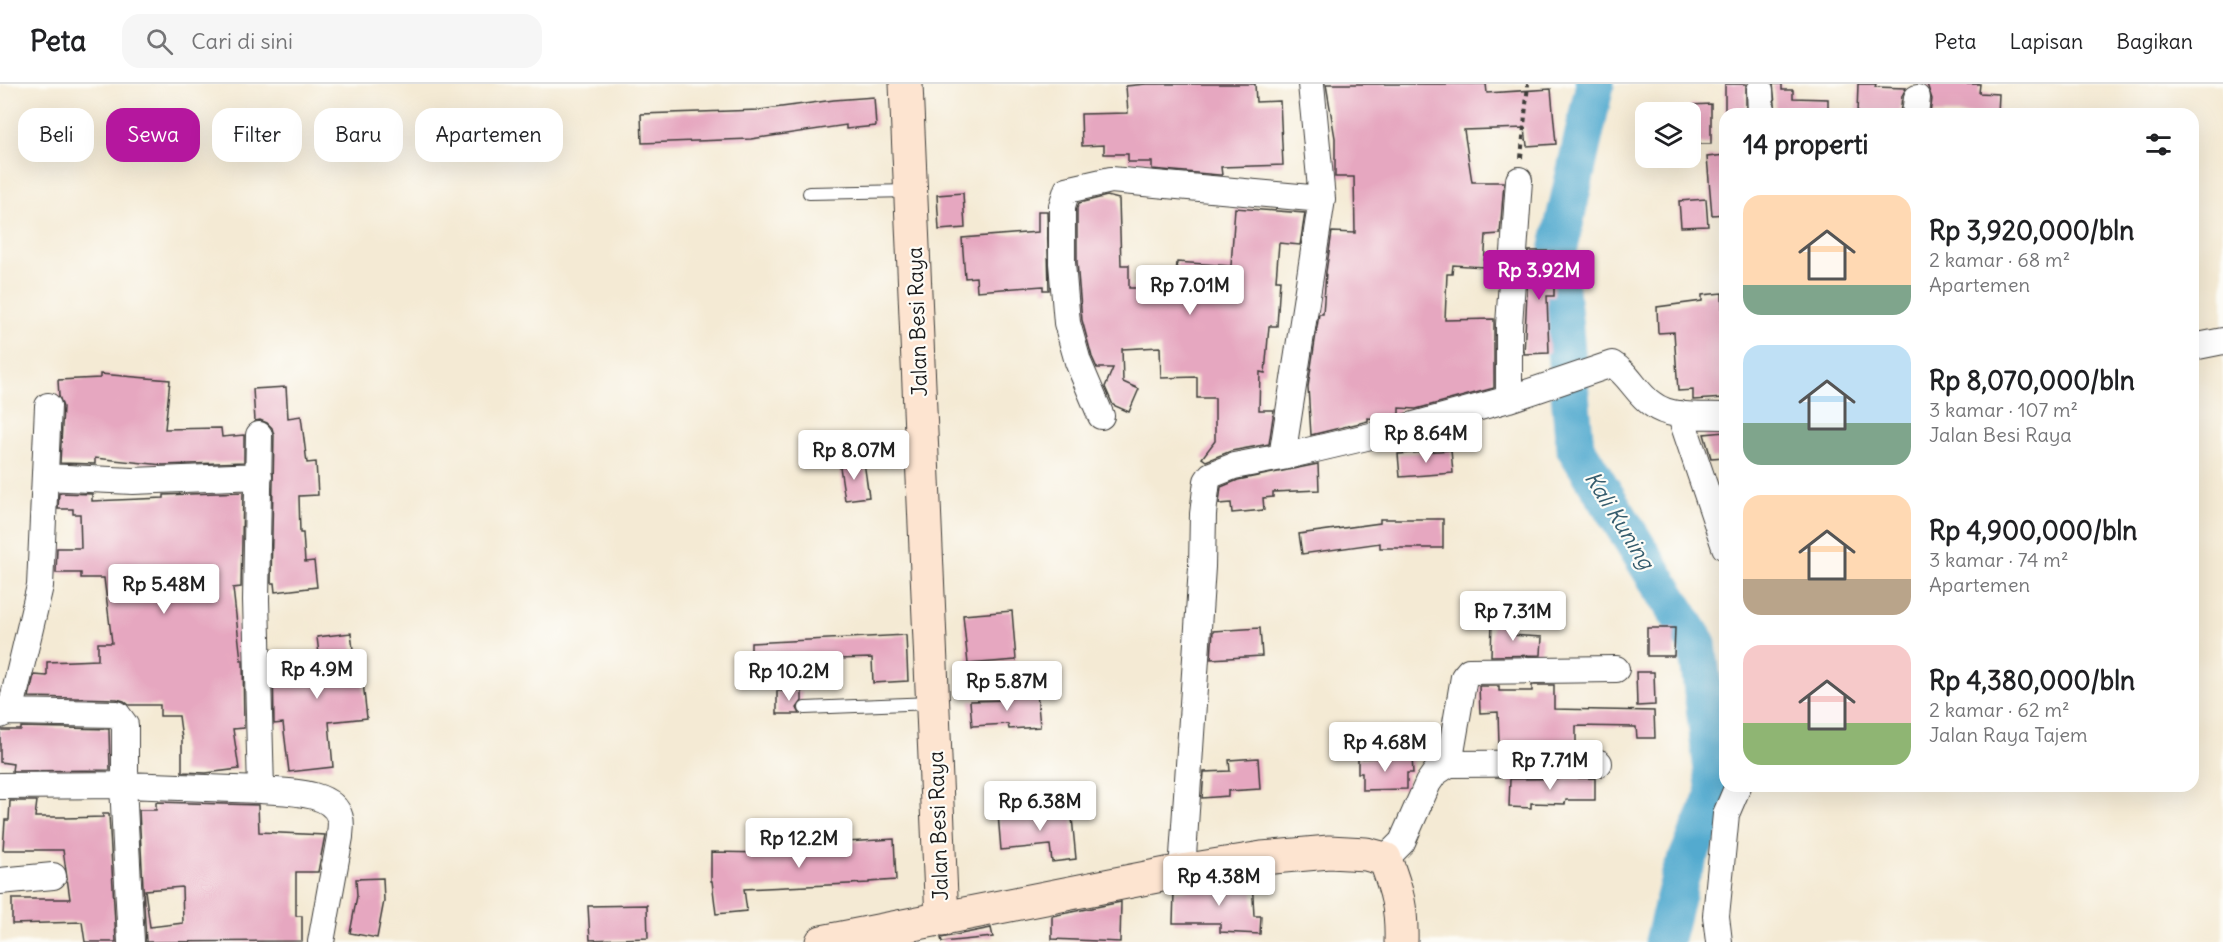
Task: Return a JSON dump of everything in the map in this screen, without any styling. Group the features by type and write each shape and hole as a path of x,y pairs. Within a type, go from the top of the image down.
{"main road":[{"name":"Jalan Besi Raya","path":"906,84 942,920"},
{"path":"822,942 1182,871 1262,858 1329,852 1385,859 1398,891 1402,919 1401,942"}],"street":[{"path":"1282,457 1322,199 1311,84"},
{"path":"1101,416 1078,362 1067,323 1062,263 1062,206 1066,190 1112,180 1322,199"},
{"path":"1519,180 1509,325 1519,395"},
{"path":"2199,346 2223,341"},
{"path":"1182,871 1207,481 1210,475 1217,470 1392,431 1519,395 1612,364 1622,370 1652,404 1672,414 1719,416"},
{"path":"3,713 13,700 40,586 48,406"},
{"path":"1680,414 1719,530"},
{"path":"260,435 256,600 261,790"},
{"path":"45,477 133,481 259,476"},
{"path":"1449,764 1464,677 1469,671 1616,669"},
{"path":"3,713 117,714 125,725 124,785 131,942"},
{"path":"1385,859 1402,842 1428,783 1435,773 1449,764 1599,763"},
{"path":"0,786 124,785 261,790 306,794 325,800 336,809 341,819 340,837 321,942"},
{"path":"1719,942 1716,916 1726,814 1735,792"},
{"path":"0,882 53,876"}],"lane":[{"path":"809,193 911,191"},
{"path":"805,708 933,703"}],"path":[{"path":"1519,180 1528,84"}],"building":[{"path":"1255,84 1256,102 1280,101 1283,165 1221,167 1222,175 1152,169 1152,162 1128,162 1128,154 1104,154 1104,145 1082,146 1081,114 1128,113 1126,86"},
{"path":"1326,84 1486,84 1487,93 1551,89 1556,144 1527,146 1525,128 1464,130 1472,182 1504,182 1500,234 1486,235 1484,267 1453,265 1452,274 1447,274 1445,320 1494,319 1494,388 1416,409 1399,408 1399,414 1378,419 1368,418 1368,421 1311,435 1308,387 1319,314 1323,314 1332,232 1355,233 1354,177 1335,177 1335,138"},
{"path":"1725,84 1746,84 1746,108 1725,108"},
{"path":"1773,84 1782,84 1782,90 1793,90 1793,98 1828,99 1828,108 1775,108"},
{"path":"1858,84 1906,88 1902,96 1901,108 1857,108"},
{"path":"1927,84 1980,84 1979,93 1999,94 1998,108 1931,108 1932,99"},
{"path":"874,97 876,126 846,129 846,125 751,139 642,143 641,114 759,110"},
{"path":"1701,104 1711,104 1711,144 1701,144"},
{"path":"1719,156 1719,214 1712,215 1707,157"},
{"path":"963,193 965,228 939,230 937,195"},
{"path":"1107,196 1119,199 1121,265 1129,265 1129,288 1175,288 1177,262 1231,266 1235,208 1305,213 1300,245 1279,243 1276,280 1280,280 1277,326 1269,326 1265,373 1260,372 1259,410 1274,410 1269,444 1231,451 1206,461 1202,458 1215,441 1215,398 1197,398 1197,377 1161,378 1160,347 1122,349 1123,382 1139,389 1129,412 1113,405 1105,387 1113,368 1097,368 1082,320 1077,262 1077,208 1079,203"},
{"path":"1706,199 1708,226 1681,227 1679,201"},
{"path":"1038,211 1047,211 1049,290 1043,290 1043,286 977,291 976,277 965,278 962,238 1038,232"},
{"path":"1529,251 1554,251 1554,296 1547,296 1549,353 1524,354"},
{"path":"1719,293 1719,398 1693,400 1693,390 1678,391 1674,332 1658,333 1657,307 1702,301 1702,295"},
{"path":"100,374 170,380 165,429 221,428 222,437 244,435 244,462 163,465 95,458 95,464 60,463 63,407 59,396 58,380 100,378"},
{"path":"286,387 288,418 301,416 307,463 316,462 318,495 299,496 300,533 303,533 305,562 314,561 317,587 275,592 274,583 271,583 274,435 267,423 260,420 255,421 253,389"},
{"path":"1719,433 1719,457 1711,458 1704,434"},
{"path":"1451,450 1453,473 1400,477 1398,454"},
{"path":"864,462 869,497 845,500 840,467 844,466 844,463"},
{"path":"1318,464 1319,490 1273,492 1273,497 1263,498 1264,510 1232,513 1231,503 1219,504 1221,487 1238,480"},
{"path":"243,492 241,587 233,588 241,660 243,660 244,728 233,729 239,769 206,773 182,772 179,716 160,716 160,705 129,705 117,699 29,697 34,675 47,676 47,662 98,660 98,643 112,643 104,578 81,578 81,573 56,573 57,548 81,548 80,514 73,514 73,509 58,509 59,493 92,494 92,501"},
{"path":"1380,519 1443,519 1443,548 1380,548 1380,543 1302,554 1299,534 1380,523"},
{"path":"1012,611 1016,660 968,664 963,615"},
{"path":"1492,621 1511,621 1511,635 1542,637 1541,655 1491,656"},
{"path":"1260,628 1262,656 1211,659 1213,631"},
{"path":"1647,628 1675,628 1674,656 1647,656"},
{"path":"351,633 355,666 361,665 367,718 329,722 333,767 289,772 283,723 274,724 273,658 319,654 317,637"},
{"path":"906,635 908,681 873,683 872,658 751,659 751,643"},
{"path":"1636,672 1654,672 1655,705 1637,706"},
{"path":"1532,685 1554,685 1554,709 1654,711 1655,738 1637,738 1636,727 1576,726 1576,748 1511,749 1511,744 1499,744 1498,712 1480,713 1479,686 1499,686 1499,691 1532,691"},
{"path":"777,691 802,691 802,701 797,708 800,714 777,714"},
{"path":"1037,693 1040,727 1009,729 1008,724 972,726 970,701 1006,700 1006,695"},
{"path":"21,727 109,729 110,770 12,771 13,764 0,762 0,730 21,730"},
{"path":"1412,757 1413,773 1407,773 1407,789 1362,790 1362,773 1358,773 1358,758"},
{"path":"1258,758 1260,789 1228,791 1228,796 1202,798 1204,772 1230,771 1229,760"},
{"path":"1595,778 1595,800 1566,800 1565,804 1531,803 1531,808 1509,807 1510,779"},
{"path":"10,801 37,801 35,817 103,817 103,814 109,814 116,942 85,942 82,922 12,924 12,899 70,899 63,850 3,850 5,820 9,820"},
{"path":"156,802 258,805 259,832 325,835 318,872 296,872 296,916 302,916 302,941 146,942 139,810 156,810","holes":["182,887 183,923 150,927 145,890"]},
{"path":"1071,807 1076,859 1052,862 1050,845 1001,850 998,814"},
{"path":"894,839 896,880 744,889 747,911 716,914 711,881 711,852 766,853 766,847"},
{"path":"383,878 384,901 377,938 350,933 357,896 356,879"},
{"path":"1252,879 1254,916 1261,916 1260,934 1220,932 1220,923 1173,923 1174,892"},
{"path":"1121,902 1120,942 1052,939 1052,916"},
{"path":"647,905 648,938 590,940 588,906"},
{"path":"991,928 993,937 942,942 941,938"}],"waterway":[{"name":"Kali Kuning","path":"1595,84 1557,256 1575,447 1697,644 1716,794 1681,874 1664,942"}]}
